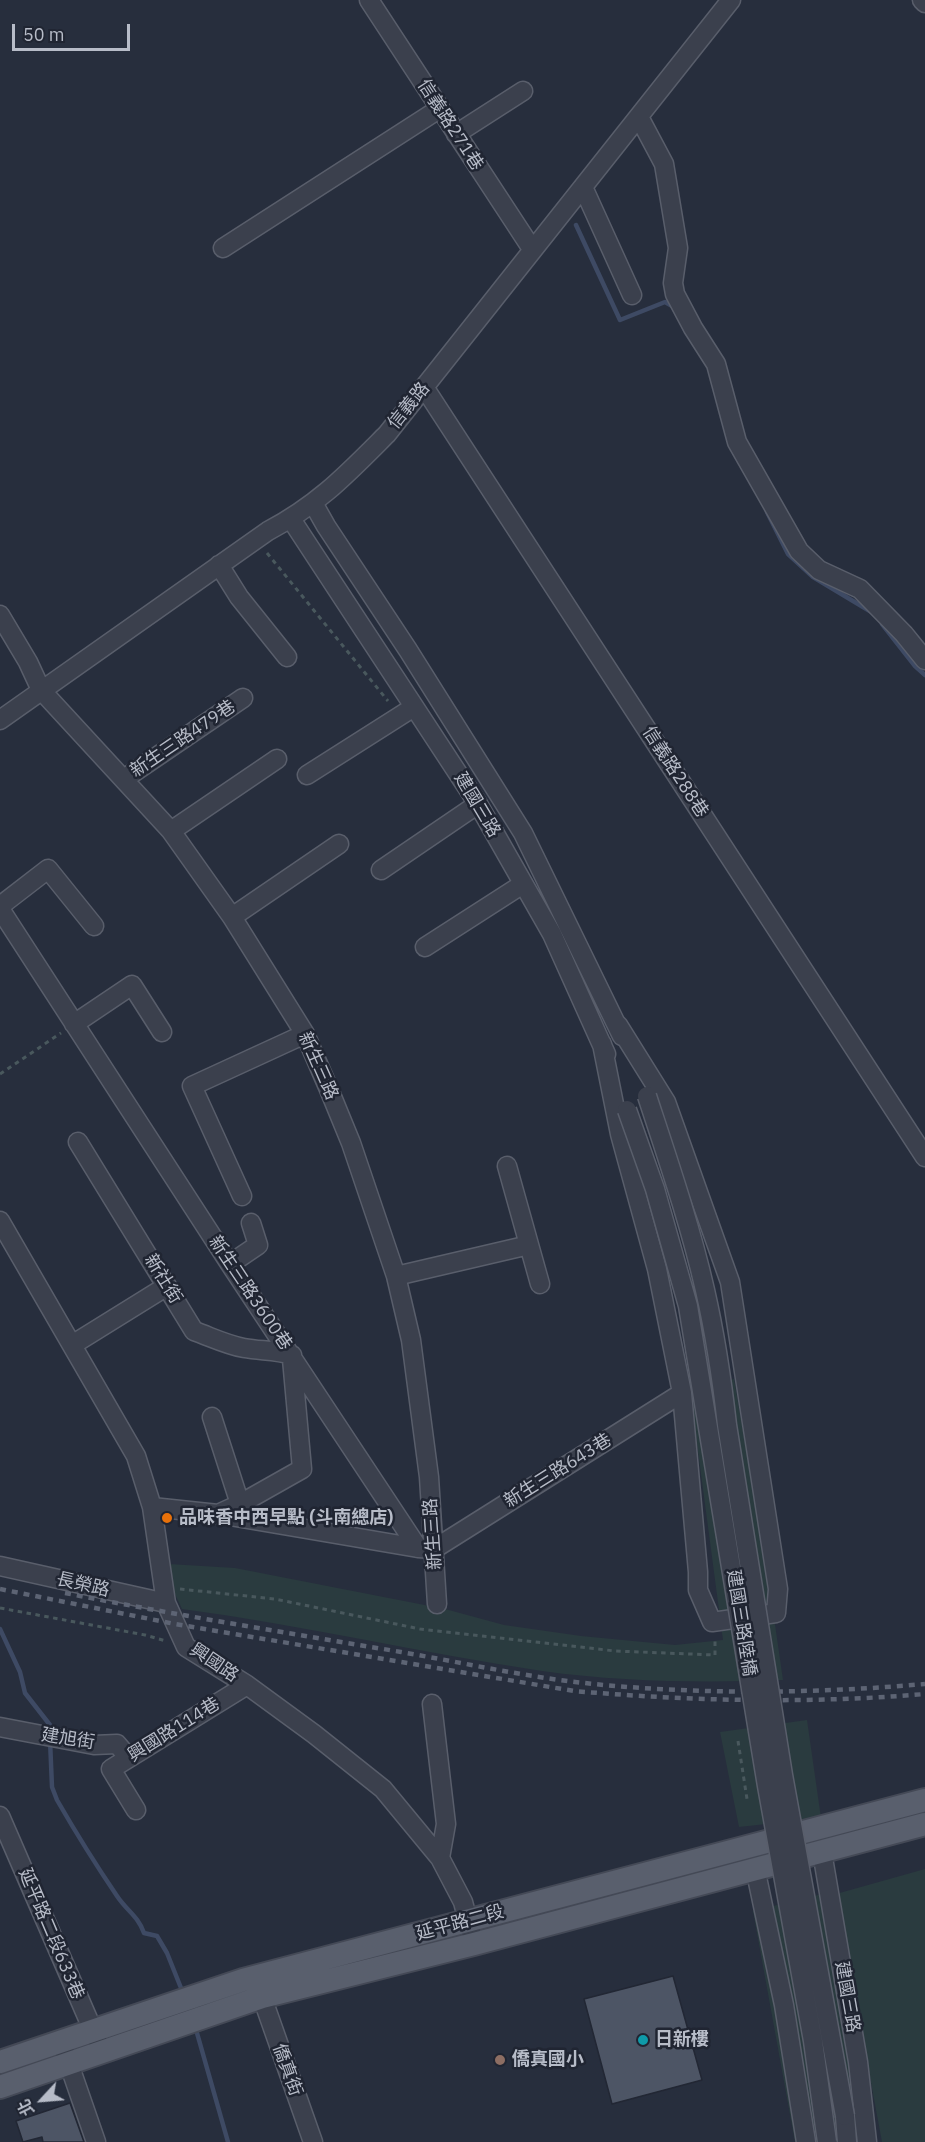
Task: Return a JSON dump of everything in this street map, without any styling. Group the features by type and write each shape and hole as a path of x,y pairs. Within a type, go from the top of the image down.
{"main road":[{"name":"延平路二段","path":"0,2062 243,1980 925,1800"},
{"name":"延平路二段","path":"0,2086 262,1997 474,1944 925,1824"}],"street":[{"name":"信義路271巷","path":"369,0 532,249"},
{"name":"信義路","path":"0,720 268,531 313,504 337,484 387,434 730,0"},
{"path":"456,134 523,91"},
{"path":"223,248 439,109"},
{"path":"639,117 664,164 678,248 673,284 675,294 716,364 737,442 799,551 819,570 860,589 925,660"},
{"path":"583,187 633,295"},
{"name":"信義路288巷","path":"424,387 925,1157"},
{"name":"建國三路","path":"313,504 523,833 618,1025 647,1096"},
{"name":"建國三路","path":"291,519 478,804 552,934 602,1044 627,1110"},
{"path":"219,566 239,597 287,657"},
{"name":"新生三路","path":"0,615 28,662 41,690 171,831 232,917 305,1034 351,1143 396,1276 411,1340 429,1477 426,1549 437,1604"},
{"name":"新生三路479巷","path":"124,779 243,698"},
{"path":"307,775 414,707"},
{"path":"171,831 277,759"},
{"path":"381,870 478,804"},
{"path":"232,917 339,844"},
{"path":"0,907 48,869 94,926"},
{"path":"425,947 523,884"},
{"name":"新生三路3600巷","path":"0,907 6,930 74,1024 230,1264 426,1549"},
{"path":"74,1024 132,985 162,1032"},
{"path":"602,1044 620,1134 657,1269 682,1393 698,1590 712,1622 776,1613 778,1589 730,1282 666,1102 618,1025"},
{"path":"242,1196 192,1086 305,1034"},
{"name":"建國三路陸橋","path":"647,1096 678,1188 705,1290 720,1368 727,1425 783,1775 845,2116 847,2142"},
{"name":"建國三路陸橋","path":"627,1110 655,1189 688,1306 767,1786 813,2041 827,2142"},
{"name":"新社街","path":"78,1142 194,1330 219,1341 245,1348 276,1350 292,1356"},
{"path":"507,1166 540,1284"},
{"name":"興國路","path":"0,1221 136,1456 152,1507 165,1595 186,1647 248,1685 383,1789 440,1857 464,1902 474,1944"},
{"path":"230,1264 258,1245 251,1222"},
{"path":"396,1276 529,1245"},
{"path":"72,1345 167,1286"},
{"path":"218,1514 302,1469 292,1356"},
{"name":"新生三路643巷","path":"426,1549 682,1393"},
{"path":"212,1417 240,1504"},
{"path":"152,1507 218,1514 426,1549"},
{"name":"長榮路","path":"0,1566 165,1595"},
{"name":"興國路114巷","path":"136,1810 111,1769 248,1685"},
{"path":"432,1704 446,1824 440,1857"},
{"name":"建旭街","path":"0,1728 94,1745 117,1744 129,1758"},
{"name":"延平路二段633巷","path":"0,1816 102,2051"},
{"name":"建國三路","path":"822,1852 858,2062 867,2142"},
{"path":"755,1868 784,2005 806,2142"},
{"name":"僑真街","path":"262,1997 313,2142"},
{"path":"61,2041 96,2142"}],"path":[{"path":"0,1074 74,1024"},
{"path":"165,1595 275,1599 420,1629 615,1651 715,1655 715,1621"},
{"path":"0,1608 145,1635 186,1647"},
{"path":"738,1741 747,1799"}],"shaded area":[{"path":"734,1379 767,1569 783,1680 662,1681 542,1671 182,1609 174,1592 169,1564 235,1568 445,1609 504,1625 581,1636 675,1645 723,1640 690,1391"},
{"path":"807,1720 821,1818 739,1827 720,1732"},
{"path":"925,1869 925,2142 882,2142 836,1894"},
{"path":"826,1893 872,2142 795,2142 753,1911"}],"building":[{"name":"日新樓","path":"673,1976 702,2080 612,2104 584,1999"},
{"path":"70,2103 84,2142 43,2142 42,2137 23,2142 16,2121"}],"waterway":[{"path":"576,225 620,320 665,302 672,306"},
{"path":"767,512 788,554 813,577 873,613"},
{"path":"882,624 915,666 925,675"},
{"path":"0,1629 20,1672 25,1693 50,1725 50,1732"},
{"path":"50,1740 52,1787 57,1800 101,1873 139,1922 144,1933 157,1936 167,1953 183,1993"},
{"path":"195,2026 228,2142"}],"railway":[{"path":"0,1589 175,1624 574,1691 750,1700 837,1699 925,1694"},
{"path":"65,1593 575,1682 662,1689 750,1692 838,1690 925,1684"}],"place":[{"name":"品味香中西早點 (斗南總店)","path":"167,1518"},
{"name":"日新樓","path":"643,2040"},
{"name":"僑真國小","path":"500,2060"}]}
